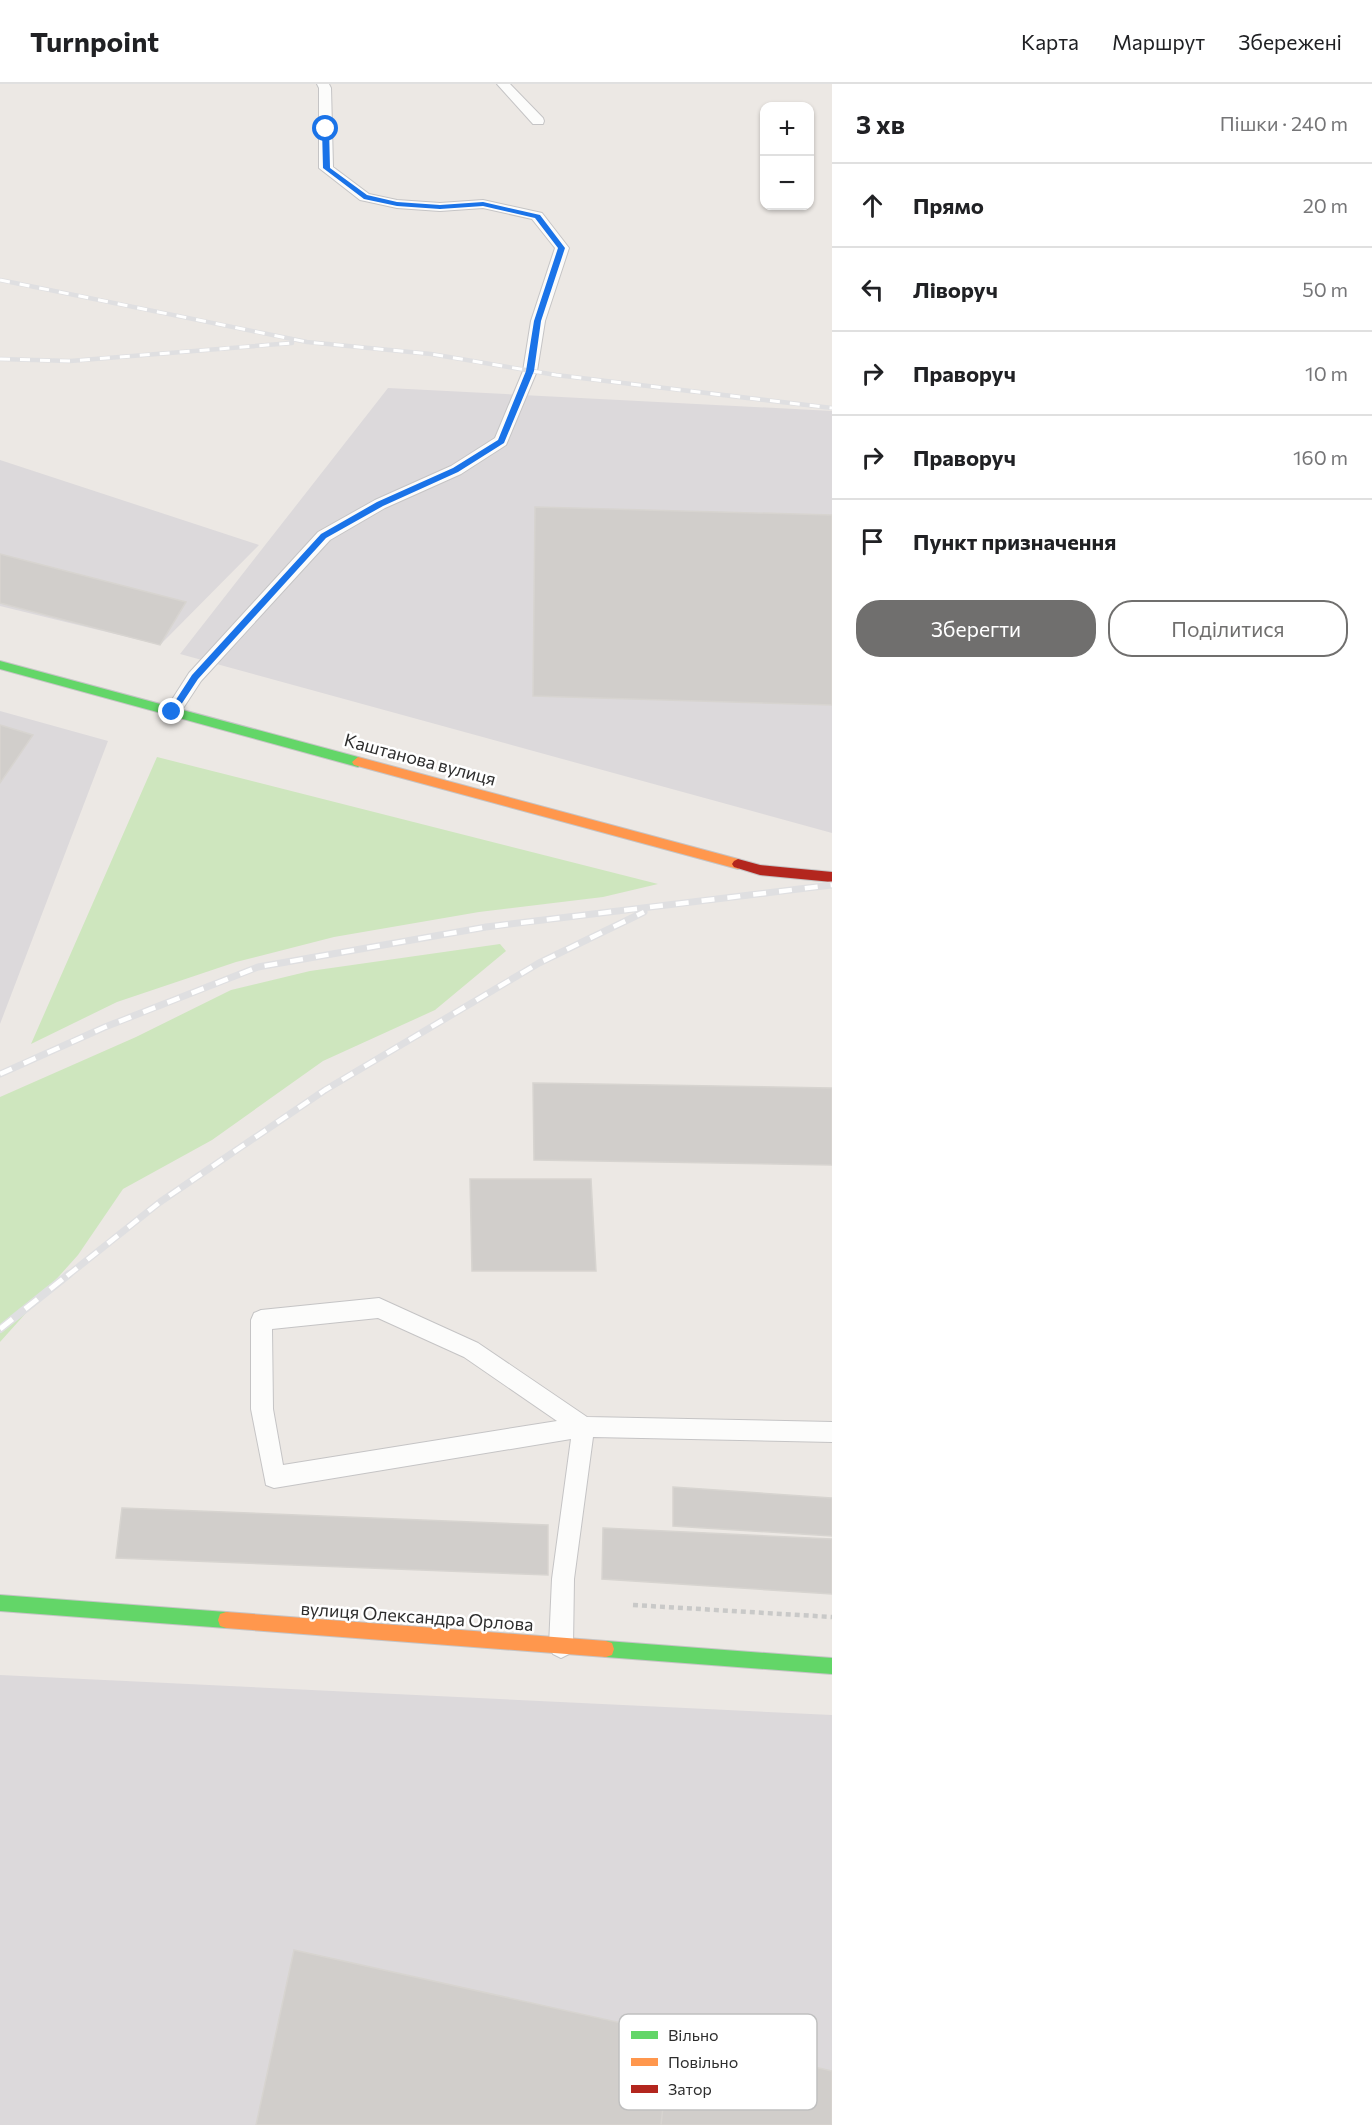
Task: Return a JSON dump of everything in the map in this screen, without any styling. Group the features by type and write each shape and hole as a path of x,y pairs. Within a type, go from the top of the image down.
{"street":[{"name":"Каштанова вулиця","path":"0,665 760,870 832,877"},
{"name":"вулиця Олександра Орлова","path":"0,1603 832,1666"}],"lane":[{"path":"503,84 538,121"},
{"path":"172,712 195,677 324,536 380,504 456,470 501,441 530,371 538,321 562,248 537,216 483,204 440,207 397,204 364,197 326,168 325,85"},
{"path":"584,1427 471,1350 379,1308 261,1320 262,1409 274,1477 584,1427 832,1432"},
{"path":"561,1646 563,1579 584,1427"}],"shaded area":[{"path":"388,388 832,411 832,833 180,654"},
{"path":"0,460 259,545 160,645 0,606"},
{"path":"0,711 108,741 0,1024"},
{"path":"0,1675 832,1715 832,2125 0,2125"}],"green space":[{"path":"157,757 658,884 603,897 479,912 334,937 236,962 117,1002 31,1044"},
{"path":"500,944 506,951 435,1010 323,1061 212,1140 123,1189 78,1255 0,1342 0,1097 136,1037 231,990 310,971"}],"building":[{"path":"535,507 832,515 832,705 533,696"},
{"path":"0,554 186,602 160,645 0,603"},
{"path":"0,725 33,735 0,783"},
{"path":"533,1083 832,1088 832,1165 534,1160"},
{"path":"470,1179 591,1179 596,1271 472,1271"},
{"path":"673,1487 832,1498 832,1536 673,1526"},
{"path":"122,1508 548,1525 548,1575 116,1558"},
{"path":"603,1528 832,1539 832,1594 602,1579"},
{"path":"294,1950 619,2022 619,2110 663,2110 661,2125 256,2125"},
{"path":"817,2068 832,2071 832,2125 661,2125 663,2110 817,2110"}],"railway":[{"path":"0,280 307,342 431,354 556,375 832,408"},
{"path":"0,359 70,361 292,343"},
{"path":"0,1074 105,1027 258,967 486,927 832,885"},
{"path":"67,1276 160,1202 325,1090 539,963 644,912"},
{"path":"0,1329 69,1274"}],"traffic: fast":[{"path":"0,665 358,762"},
{"path":"0,1603 226,1620"},
{"path":"606,1649 832,1666"}],"traffic: slow":[{"path":"358,762 738,864"},
{"path":"226,1620 606,1649"}],"traffic: jam":[{"path":"738,864 760,870 832,877"}],"route":[{"path":"172,712 195,677 324,536 380,504 456,470 501,441 530,371 538,321 562,248 537,216 483,204 440,207 397,204 364,197 326,168 326,129"}]}
